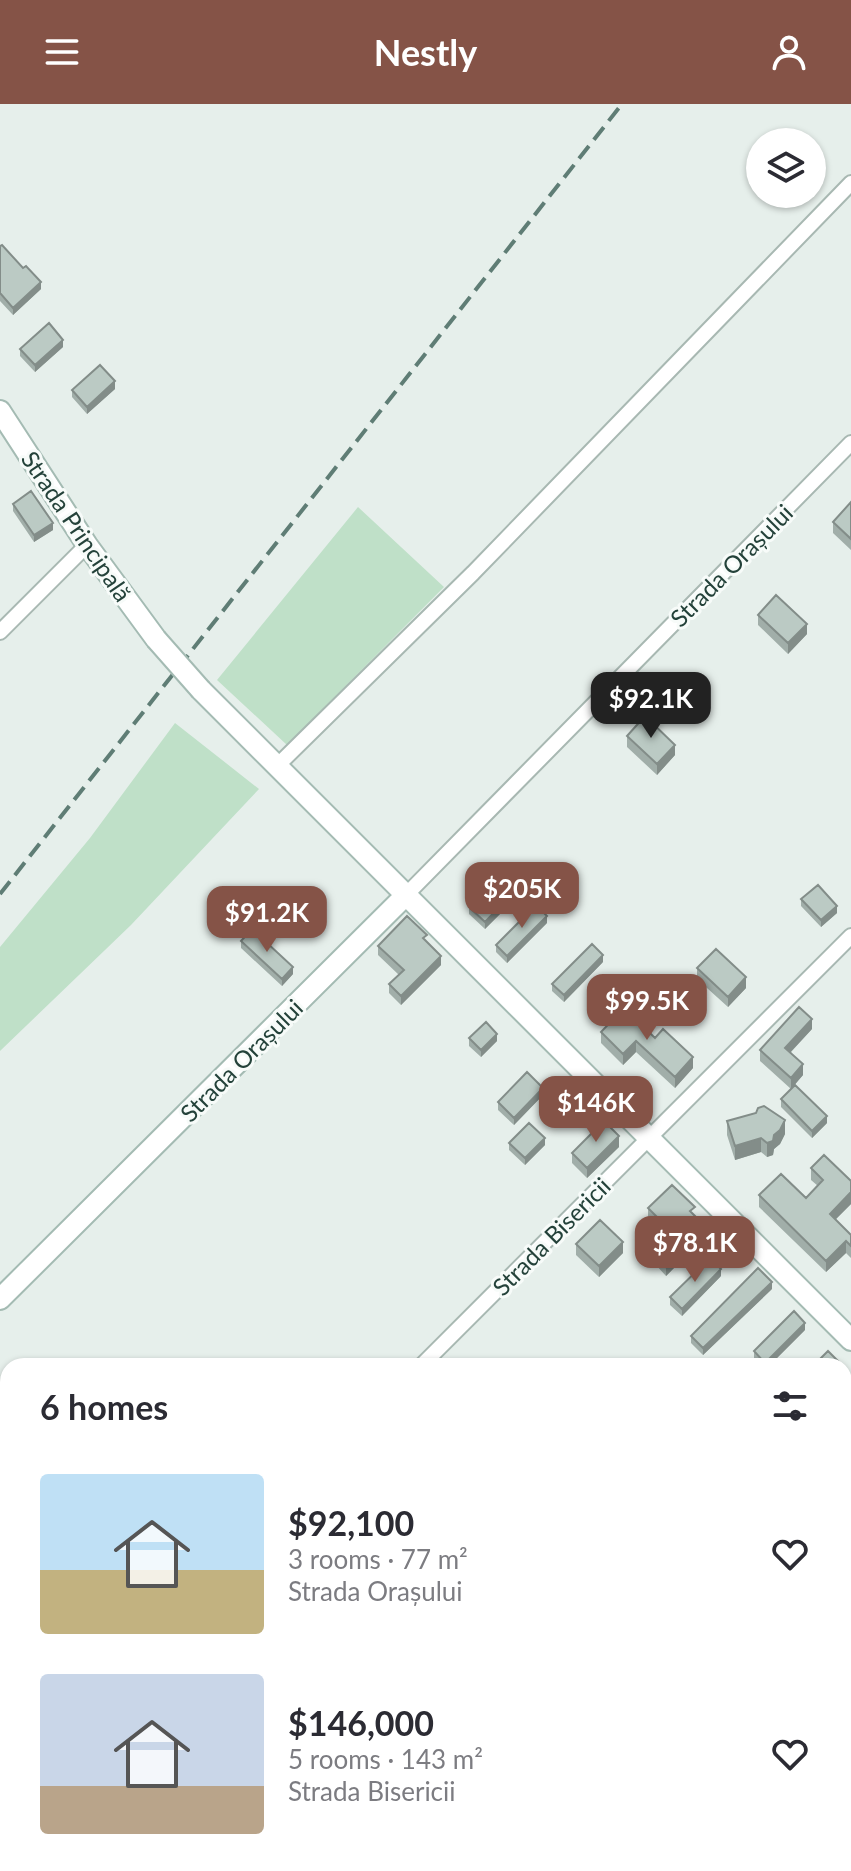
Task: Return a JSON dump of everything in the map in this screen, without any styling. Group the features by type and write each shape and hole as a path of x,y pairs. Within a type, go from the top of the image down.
{"main road":[{"name":"Strada Principală","path":"0,411 87,545 156,639 201,690 406,895"},
{"path":"406,895 851,1340"},
{"name":"Strada Orașului","path":"0,1299 406,895"}],"street":[{"path":"277,766 473,573 851,183"},
{"name":"Strada Orașului","path":"406,895 851,443"},
{"path":"0,632 87,545"},
{"name":"Strada Bisericii","path":"429,1358 851,936"}],"green space":[{"path":"358,507 444,587 287,745 217,680"},
{"path":"175,723 259,789 131,925 0,1051 0,947 90,838"}],"building":[{"path":"2,245 41,282 13,308 0,293"},
{"path":"49,323 63,340 35,365 20,349"},
{"path":"100,365 115,381 87,407 72,390"},
{"path":"31,491 53,523 34,535 13,504"},
{"path":"851,502 851,539 833,522"},
{"path":"776,595 807,624 788,643 758,615"},
{"path":"645,716 675,745 657,764 627,736"},
{"path":"818,885 837,906 821,920 801,899"},
{"path":"489,886 505,901 485,922 469,907"},
{"path":"536,905 547,916 507,956 496,945"},
{"path":"407,916 427,935 423,938 441,956 401,996 389,984 404,970 378,946"},
{"path":"252,929 293,967 282,979 241,941"},
{"path":"592,944 603,955 564,995 552,984"},
{"path":"716,949 746,977 728,997 697,968"},
{"path":"799,1007 812,1019 785,1048 803,1064 791,1078 760,1050"},
{"path":"624,1008 655,1038 663,1029 693,1057 675,1077 636,1041 623,1054 601,1032"},
{"path":"486,1022 497,1034 481,1050 469,1038"},
{"path":"527,1072 543,1088 514,1118 498,1102"},
{"path":"795,1085 827,1116 812,1131 781,1099"},
{"path":"764,1106 785,1120 773,1141 767,1143 761,1138 735,1146 727,1121 756,1113 758,1108"},
{"path":"604,1121 619,1136 587,1168 572,1153"},
{"path":"529,1123 545,1138 525,1158 509,1143"},
{"path":"824,1155 851,1181 851,1192 830,1214 851,1235 851,1246 846,1241 826,1261 759,1195 781,1174 806,1198 823,1180 811,1168"},
{"path":"672,1185 695,1207 690,1211 706,1227 666,1267 655,1255 675,1235 648,1208"},
{"path":"600,1220 623,1242 599,1266 576,1244"},
{"path":"710,1258 721,1269 682,1309 670,1297"},
{"path":"758,1268 772,1282 703,1348 691,1336"},
{"path":"794,1311 805,1323 770,1358 760,1358 754,1351"},
{"path":"828,1351 835,1358 821,1358"}],"railway":[{"path":"0,894 622,104"}]}
